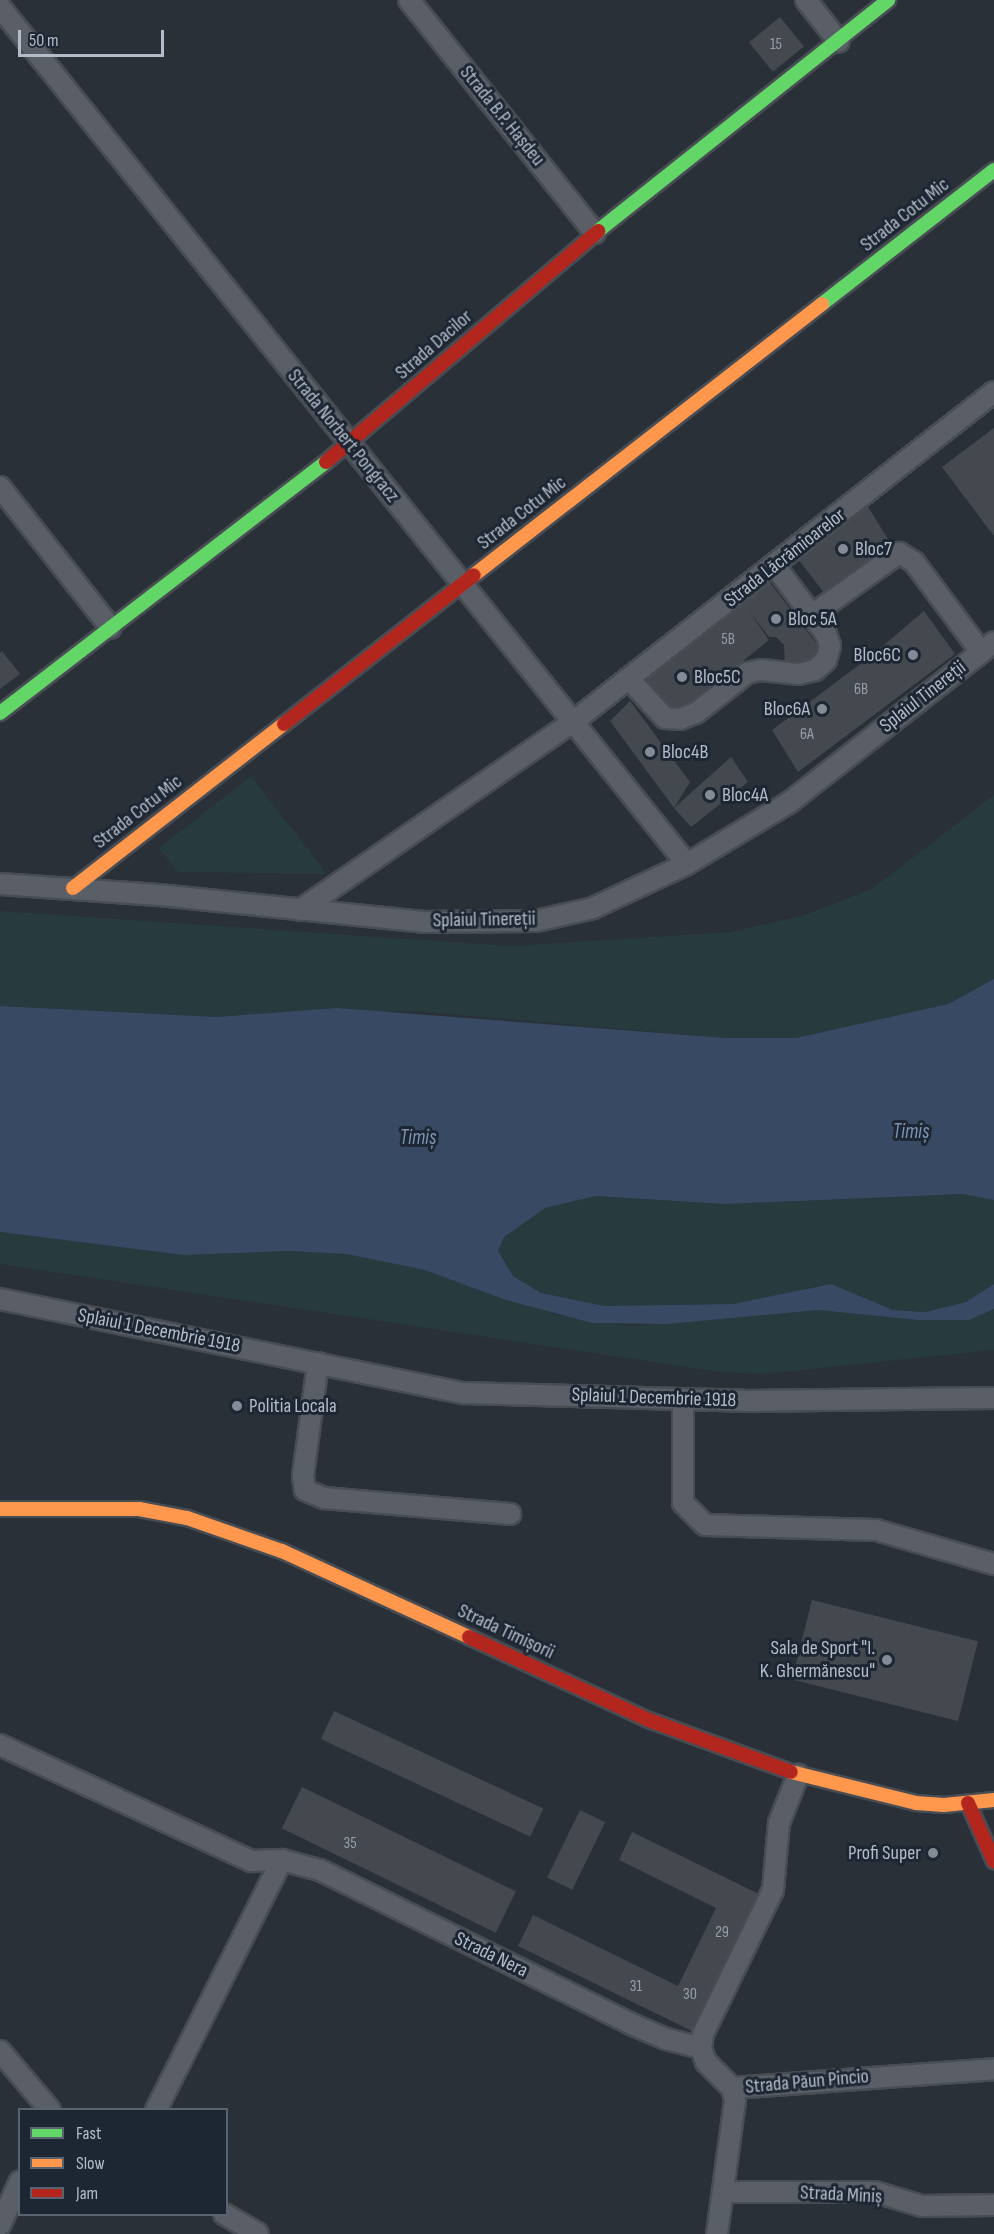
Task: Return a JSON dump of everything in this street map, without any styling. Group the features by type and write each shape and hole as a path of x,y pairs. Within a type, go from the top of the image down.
{"street":[{"name":"Strada B.P. Hașdeu","path":"409,0 595,233"},
{"path":"806,0 839,42"},
{"name":"Strada Dacilor","path":"0,713 349,444 595,233 839,42 888,0"},
{"name":"Strada Norbert Pongracz","path":"0,7 687,864"},
{"name":"Strada Cotu Mic","path":"73,888 994,170"},
{"name":"Strada Lăcrămioarelor","path":"300,910 573,722 775,566 994,392"},
{"path":"0,487 111,628"},
{"path":"812,615 890,557 899,553 908,555 988,647"},
{"path":"629,680 665,718 680,719 696,713 747,673 761,670 798,674 815,670 826,660 830,646 812,615 775,566"},
{"name":"Splaiul Tinereții","path":"0,883 423,922 536,921 593,908 687,864 790,802 988,647"},
{"name":"Splaiul 1 Decembrie 1918","path":"0,1299 464,1393 683,1399 994,1398"},
{"path":"318,1363 303,1476 305,1490 324,1498 510,1514"},
{"path":"683,1399 683,1503 705,1525 876,1530 994,1564"},
{"name":"Strada Timișorii","path":"0,1509 139,1509 237,1533 649,1720 798,1775 886,1798 944,1805 994,1800"},
{"name":"Strada Nera","path":"0,1744 251,1861 282,1860 320,1870 629,2023 666,2039 701,2048"},
{"path":"732,2088 706,2062 701,2048 703,2034 773,1890 779,1823 798,1775"},
{"path":"968,1803 994,1861"},
{"path":"157,2108 282,1860"},
{"path":"0,2050 49,2108"},
{"name":"Strada Păun Pincio","path":"717,2234 735,2100 732,2088 994,2069"},
{"path":"0,2225 18,2185"},
{"name":"Strada Miniș","path":"723,2192 875,2192 922,2206 994,2205"},
{"path":"227,2216 258,2234"}],"green space":[{"path":"251,776 327,874 178,872 159,848"},
{"path":"994,795 994,979 948,1004 796,1038 726,1038 413,1011 217,1017 0,1006 0,911 511,946 731,932 802,916 872,889"},
{"path":"963,1194 994,1200 994,1284 966,1302 925,1312 893,1310 816,1286 780,1297 733,1304 604,1306 572,1302 541,1293 513,1276 498,1251 504,1237 545,1208 596,1196 725,1204"},
{"path":"0,1232 183,1255 289,1251 346,1254 425,1270 554,1314 630,1326 818,1310 918,1320 968,1320 994,1309 994,1350 763,1374 720,1372 0,1264"}],"water":[{"name":"Timiș","path":"994,979 994,1200 963,1194 725,1204 596,1196 545,1208 504,1237 498,1251 513,1276 541,1293 604,1306 733,1304 831,1284 893,1310 925,1312 966,1302 994,1284 994,1309 969,1320 918,1320 818,1310 667,1324 592,1323 506,1300 425,1270 346,1254 289,1251 183,1255 0,1232 0,1006 217,1017 337,1008 726,1038 796,1038 948,1004"}],"building":[{"path":"780,17 804,47 773,72 749,42"},
{"path":"994,428 994,536 942,467"},
{"name":"Bloc7","path":"865,502 891,544 828,598 795,555"},
{"path":"768,580 824,654 796,670 785,663 784,645 776,637 769,637 749,611 769,640 678,714 662,702 642,673"},
{"path":"924,611 955,654 798,772 772,730 871,656"},
{"path":"2,651 20,674 0,689 0,653"},
{"name":"Bloc4B","path":"630,701 690,782 674,808 610,721"},
{"name":"Bloc4A","path":"731,757 748,782 691,827 674,808"},
{"name":"Sala de Sport \"I. K. Ghermănescu\"","path":"812,1600 978,1641 958,1721 792,1680"},
{"path":"334,1711 543,1809 530,1837 321,1739"},
{"path":"302,1787 516,1891 496,1933 282,1828"},
{"path":"580,1810 605,1822 572,1890 547,1877"},
{"path":"632,1832 759,1894 692,2031 518,1946 533,1915 678,1986 716,1908 619,1860"}],"traffic: fast":[{"path":"598,231 888,0"},
{"path":"822,304 994,170"},
{"path":"0,713 326,462"}],"traffic: slow":[{"path":"474,575 822,304"},
{"path":"73,888 284,724"},
{"path":"0,1509 139,1509 187,1518 282,1551 469,1637"},
{"path":"791,1772 916,1803 944,1805 994,1800"}],"traffic: jam":[{"path":"326,462 598,231"},
{"path":"284,724 474,575"},
{"path":"469,1637 649,1720 791,1772"},
{"path":"968,1803 994,1861"}],"place":[{"name":"Bloc7","path":"843,549"},
{"name":"Bloc 5A","path":"776,619"},
{"name":"Bloc6C","path":"913,655"},
{"name":"Bloc5C","path":"682,677"},
{"name":"Bloc6A","path":"822,709"},
{"name":"Bloc4B","path":"650,752"},
{"name":"Bloc4A","path":"710,795"},
{"name":"Politia Locala","path":"237,1406"},
{"name":"Sala de Sport \"I. K. Ghermănescu\"","path":"887,1660"},
{"name":"Profi Super","path":"933,1853"}]}
